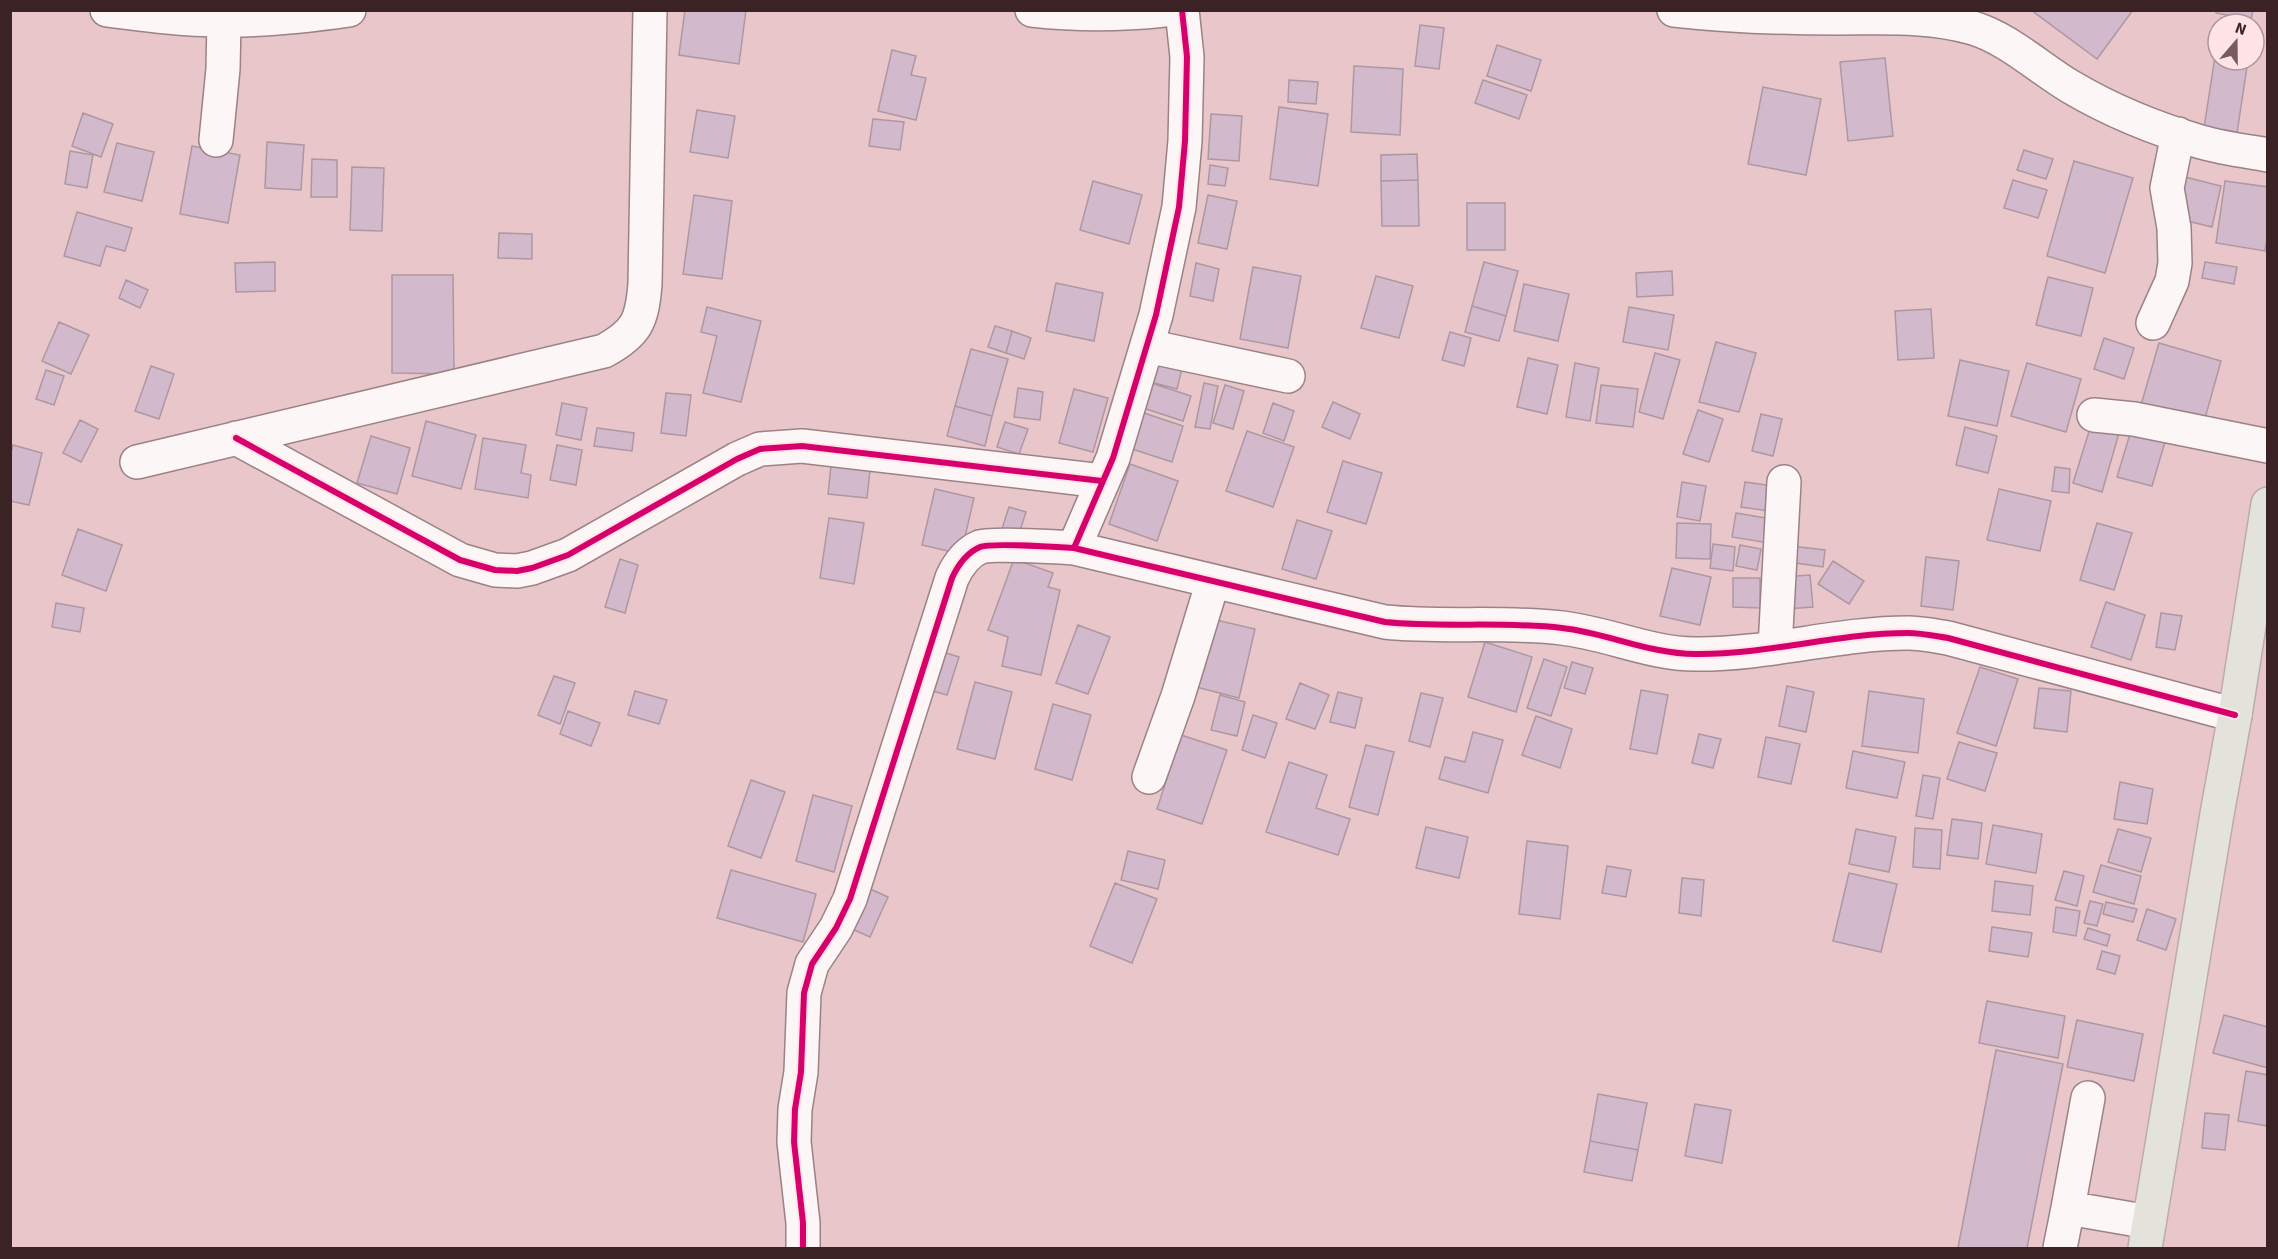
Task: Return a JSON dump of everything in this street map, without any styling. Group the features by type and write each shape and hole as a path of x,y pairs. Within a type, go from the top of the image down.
{"main road":[{"path":"2147,1235 2235,715 2268,504"}],"street":[{"path":"107,10 182,19 224,42"},
{"path":"224,42 268,19 349,10"},
{"path":"137,462 604,351 625,339 636,324 643,303 645,284 650,10"},
{"path":"1032,10 1065,14 1119,15 1179,26 1185,141 1179,207 1156,315 1113,458 1074,548"},
{"path":"1674,10 1712,15 1909,18 1973,28 1990,35 2101,103 2173,157"},
{"path":"216,140 224,42"},
{"path":"2173,157 2202,142 2268,155"},
{"path":"2153,323 2172,281 2175,263 2174,228 2167,188 2173,157"},
{"path":"1146,346 1288,376"},
{"path":"2094,415 2126,418 2268,446"},
{"path":"236,438 460,560 495,570 517,571 532,568 568,555 737,459 760,449 802,446 1102,481"},
{"path":"1775,648 1784,482"},
{"path":"803,1248 803,1223 794,1143 795,1109 801,1072 804,993 812,964 836,928 850,899 952,578 958,565 967,555 982,545 1074,548 1385,622 1561,628 1593,633 1663,651 1693,654 1722,654 1878,635 1910,633 1948,638 2235,715"},
{"path":"1149,777 1178,696 1213,581"},
{"path":"2060,1248 2088,1098"},
{"path":"2068,1208 2147,1235"}],"building":[{"path":"685,10 746,10 739,64 679,55"},
{"path":"2031,10 2133,10 2097,59"},
{"path":"2216,10 2253,10 2253,12 2216,12"},
{"path":"1420,25 1444,28 1439,69 1415,66"},
{"path":"1497,45 1541,60 1531,91 1487,76"},
{"path":"892,50 916,56 911,75 926,78 916,120 878,111"},
{"path":"1885,58 1893,136 1848,141 1840,62"},
{"path":"1354,66 1403,69 1400,135 1351,132"},
{"path":"2213,72 2246,72 2237,133 2204,128"},
{"path":"1289,80 1318,82 1316,104 1288,102"},
{"path":"1483,80 1527,95 1519,119 1475,103"},
{"path":"1763,87 1821,99 1806,175 1748,164"},
{"path":"1279,107 1328,114 1318,186 1270,179"},
{"path":"697,110 735,116 728,158 690,152"},
{"path":"83,113 113,124 101,157 72,146"},
{"path":"1211,114 1242,116 1239,161 1208,159"},
{"path":"873,119 904,122 900,150 869,146"},
{"path":"267,142 304,145 301,190 265,188"},
{"path":"117,143 154,152 142,201 104,192"},
{"path":"192,146 240,155 228,223 180,214"},
{"path":"2024,150 2053,159 2046,179 2017,170"},
{"path":"70,151 93,155 87,188 65,184"},
{"path":"1417,154 1418,180 1381,181 1381,155"},
{"path":"312,159 337,160 337,197 311,197"},
{"path":"2074,161 2133,178 2105,273 2047,256"},
{"path":"1210,165 1228,168 1225,186 1208,184"},
{"path":"352,167 384,168 382,231 350,230"},
{"path":"2185,177 2221,186 2212,227 2175,218"},
{"path":"1418,180 1419,226 1382,226 1381,181"},
{"path":"2013,180 2047,190 2038,218 2004,208"},
{"path":"1093,181 1142,195 1129,244 1080,230"},
{"path":"2225,181 2268,187 2268,232 2265,251 2216,243"},
{"path":"694,195 732,201 722,279 683,274"},
{"path":"1208,195 1237,201 1227,249 1198,243"},
{"path":"1467,203 1505,203 1505,250 1467,250"},
{"path":"77,212 132,228 125,251 106,246 100,266 64,256"},
{"path":"499,233 532,234 532,259 498,258"},
{"path":"275,262 275,291 236,292 235,263"},
{"path":"1484,262 1518,271 1506,316 1472,306"},
{"path":"2205,262 2237,267 2234,284 2202,278"},
{"path":"1196,263 1219,269 1213,301 1190,296"},
{"path":"1253,267 1301,276 1288,348 1240,339"},
{"path":"1672,271 1673,295 1637,297 1636,273"},
{"path":"392,275 453,275 454,374 392,373"},
{"path":"1376,276 1413,286 1399,338 1361,328"},
{"path":"2048,277 2093,288 2081,336 2036,325"},
{"path":"126,280 148,290 140,308 119,298"},
{"path":"1056,283 1103,293 1094,341 1046,331"},
{"path":"1524,284 1569,294 1558,341 1514,331"},
{"path":"1472,306 1506,316 1499,341 1465,332"},
{"path":"707,307 761,321 741,402 703,393 717,336 701,332"},
{"path":"1629,307 1674,315 1668,350 1623,342"},
{"path":"1931,309 1934,358 1898,360 1895,311"},
{"path":"59,322 89,335 71,374 42,361"},
{"path":"995,326 1012,331 1006,353 988,347"},
{"path":"1012,331 1031,338 1024,359 1006,353"},
{"path":"1450,332 1471,338 1464,366 1442,360"},
{"path":"2104,338 2134,348 2124,379 2094,369"},
{"path":"1716,342 1756,353 1739,412 1699,402"},
{"path":"2159,343 2221,361 2202,429 2139,412"},
{"path":"971,349 1008,359 992,416 955,406"},
{"path":"1655,353 1680,360 1663,419 1639,412"},
{"path":"1149,356 1183,364 1177,389 1143,380"},
{"path":"1528,358 1558,365 1547,414 1517,407"},
{"path":"1960,360 2009,371 1997,426 1948,416"},
{"path":"1575,363 1599,368 1590,421 1566,417"},
{"path":"2027,363 2081,379 2066,432 2011,416"},
{"path":"151,366 174,374 159,419 135,411"},
{"path":"46,370 64,376 54,405 36,399"},
{"path":"1151,383 1191,396 1183,421 1143,408"},
{"path":"1204,383 1218,386 1210,429 1195,427"},
{"path":"1225,385 1244,391 1233,429 1213,423"},
{"path":"1601,385 1638,389 1633,427 1596,423"},
{"path":"1018,388 1043,392 1040,420 1014,417"},
{"path":"1074,389 1108,398 1093,452 1059,443"},
{"path":"666,393 691,395 686,436 661,433"},
{"path":"1333,402 1360,414 1350,439 1322,427"},
{"path":"562,403 587,408 581,440 556,435"},
{"path":"1273,403 1294,411 1284,441 1263,433"},
{"path":"955,406 992,416 985,446 947,436"},
{"path":"1698,410 1723,419 1709,462 1683,454"},
{"path":"1141,412 1183,426 1172,462 1129,448"},
{"path":"1761,414 1782,419 1773,456 1752,451"},
{"path":"80,420 98,429 81,462 63,453"},
{"path":"426,421 476,435 461,489 412,476"},
{"path":"1005,422 1028,429 1019,454 997,447"},
{"path":"2133,424 2167,435 2152,486 2117,477"},
{"path":"2091,425 2119,433 2102,492 2073,483"},
{"path":"1965,427 1997,436 1988,473 1956,465"},
{"path":"597,428 634,433 632,451 594,446"},
{"path":"1247,431 1294,447 1273,507 1226,491"},
{"path":"371,436 410,448 397,494 357,483"},
{"path":"483,438 526,445 521,473 531,475 528,498 475,489"},
{"path":"13,445 42,453 29,505 10,501 10,456"},
{"path":"557,445 582,450 576,485 550,480"},
{"path":"1343,461 1382,473 1366,524 1327,512"},
{"path":"1130,464 1178,481 1157,541 1109,524"},
{"path":"831,466 870,470 867,498 828,494"},
{"path":"2055,467 2070,469 2069,493 2052,491"},
{"path":"1682,482 1706,486 1700,521 1677,517"},
{"path":"1745,482 1773,486 1769,511 1741,507"},
{"path":"935,489 974,498 961,554 922,545"},
{"path":"1999,489 2051,501 2040,551 1987,540"},
{"path":"1009,507 1026,512 1016,543 999,538"},
{"path":"1736,513 1772,519 1768,543 1732,537"},
{"path":"829,518 864,523 854,584 820,578"},
{"path":"1297,520 1332,531 1316,579 1282,569"},
{"path":"1677,523 1711,524 1710,559 1676,558"},
{"path":"2097,523 2132,533 2114,590 2080,580"},
{"path":"78,529 122,545 106,591 62,575"},
{"path":"1713,544 1735,547 1733,571 1710,568"},
{"path":"1740,545 1761,549 1757,570 1736,566"},
{"path":"1791,546 1825,550 1823,567 1789,562"},
{"path":"1926,557 1959,561 1953,610 1921,606"},
{"path":"620,559 638,565 625,613 605,607"},
{"path":"1014,559 1053,573 1048,587 1060,590 1041,675 1002,666 1008,637 988,630"},
{"path":"1833,561 1864,581 1849,604 1818,584"},
{"path":"1672,568 1711,577 1700,625 1660,616"},
{"path":"1810,575 1813,607 1786,609 1782,577"},
{"path":"1733,578 1760,578 1760,608 1733,607"},
{"path":"2106,602 2145,615 2131,660 2091,647"},
{"path":"56,603 84,608 80,632 52,627"},
{"path":"2161,613 2182,616 2175,650 2156,647"},
{"path":"1212,619 1255,629 1239,698 1196,687"},
{"path":"1078,625 1110,637 1088,694 1056,683"},
{"path":"1485,642 1532,657 1516,712 1468,697"},
{"path":"934,649 959,657 947,695 922,688"},
{"path":"1544,659 1567,667 1551,716 1527,708"},
{"path":"1572,662 1593,668 1585,694 1564,688"},
{"path":"1980,667 2018,679 1996,746 1957,733"},
{"path":"554,676 575,683 560,724 538,715"},
{"path":"975,682 1012,692 995,759 957,749"},
{"path":"1300,683 1329,695 1315,729 1286,719"},
{"path":"1787,686 1814,692 1806,732 1779,726"},
{"path":"2039,688 2071,691 2067,732 2034,728"},
{"path":"1641,690 1668,695 1657,754 1630,749"},
{"path":"635,691 667,700 659,724 628,715"},
{"path":"1869,691 1924,699 1918,753 1862,746"},
{"path":"1338,692 1362,698 1355,728 1330,722"},
{"path":"1421,693 1443,698 1430,747 1409,741"},
{"path":"1220,695 1245,702 1237,736 1211,730"},
{"path":"1053,704 1091,715 1072,780 1035,769"},
{"path":"568,711 600,723 591,746 560,734"},
{"path":"1253,715 1277,723 1265,758 1242,750"},
{"path":"1536,716 1572,729 1560,768 1522,755"},
{"path":"1473,732 1503,740 1488,793 1439,779 1445,757 1465,762"},
{"path":"1699,734 1721,739 1713,768 1692,763"},
{"path":"1181,735 1227,750 1202,824 1157,809"},
{"path":"1766,737 1800,744 1791,784 1758,777"},
{"path":"1959,742 1997,753 1985,791 1947,779"},
{"path":"1366,745 1394,752 1378,815 1349,807"},
{"path":"1853,751 1905,762 1897,798 1846,788"},
{"path":"1289,762 1327,775 1316,808 1350,819 1338,855 1266,832"},
{"path":"1923,775 1940,778 1933,819 1916,816"},
{"path":"751,780 785,792 761,858 728,846"},
{"path":"2120,782 2153,789 2147,824 2114,819"},
{"path":"813,795 852,806 834,872 796,861"},
{"path":"1952,819 1982,823 1978,859 1947,855"},
{"path":"1993,825 2042,834 2036,873 1986,864"},
{"path":"1426,827 1468,837 1459,878 1416,868"},
{"path":"1915,828 1942,830 1940,869 1913,867"},
{"path":"1856,829 1896,837 1889,872 1849,864"},
{"path":"2118,829 2151,838 2141,872 2108,862"},
{"path":"1527,841 1568,846 1560,919 1519,914"},
{"path":"1128,851 1165,860 1158,889 1121,880"},
{"path":"2101,865 2141,876 2134,904 2093,892"},
{"path":"1607,866 1631,870 1626,897 1602,893"},
{"path":"731,870 816,894 803,942 717,918"},
{"path":"2064,871 2084,876 2077,906 2055,900"},
{"path":"1849,873 1897,884 1881,952 1833,941"},
{"path":"1682,878 1704,880 1701,916 1679,913"},
{"path":"1995,881 2033,886 2030,915 1992,911"},
{"path":"1115,883 1157,899 1132,963 1090,946"},
{"path":"859,884 888,897 870,937 841,924"},
{"path":"2090,901 2103,904 2097,926 2084,923"},
{"path":"2106,902 2137,909 2133,922 2103,914"},
{"path":"2056,907 2080,911 2076,936 2053,932"},
{"path":"2147,909 2176,919 2166,950 2137,940"},
{"path":"1992,927 2032,933 2028,957 1989,951"},
{"path":"2088,928 2110,935 2107,946 2084,939"},
{"path":"2102,951 2120,956 2115,974 2097,969"},
{"path":"1987,1001 2065,1016 2058,1058 1979,1043"},
{"path":"2224,1015 2268,1027 2268,1068 2213,1053"},
{"path":"2077,1020 2143,1034 2134,1081 2067,1067"},
{"path":"1996,1050 2063,1064 2027,1248 1958,1248"},
{"path":"2246,1071 2268,1075 2268,1126 2238,1121"},
{"path":"1598,1094 1647,1103 1638,1150 1590,1141"},
{"path":"1695,1104 1731,1110 1722,1163 1685,1156"},
{"path":"2205,1113 2229,1115 2225,1150 2202,1148"},
{"path":"1590,1141 1638,1150 1632,1181 1584,1172"}],"cycle path":[{"path":"803,1248 803,1223 794,1142 795,1109 801,1072 804,993 812,964 836,928 850,899 952,578 957,569 963,560 980,547 996,545 1074,548 1113,458 1156,315 1179,207 1185,141 1187,57 1182,10"},
{"path":"236,438 460,560 495,570 517,571 532,568 568,555 737,459 760,449 802,446 1102,481"},
{"path":"1074,548 1385,622 1562,628 1678,653 1749,651 1881,634 1928,635 1948,638 2235,715"}]}
